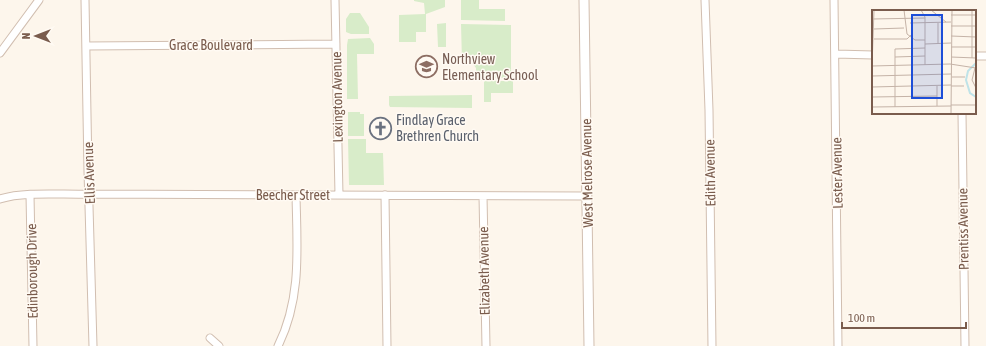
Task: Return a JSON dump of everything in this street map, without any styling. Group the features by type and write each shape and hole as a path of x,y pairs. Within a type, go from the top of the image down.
{"street":[{"path":"0,53 39,0"},
{"name":"Ellis Avenue","path":"85,0 93,346"},
{"name":"Lexington Avenue","path":"335,0 339,195"},
{"name":"West Melrose Avenue","path":"584,0 589,346"},
{"name":"Edith Avenue","path":"705,0 712,346"},
{"name":"Lester Avenue","path":"834,0 836,54 838,346"},
{"name":"Grace Boulevard","path":"86,46 336,44"},
{"path":"836,54 872,55"},
{"name":"Prentiss Avenue","path":"962,114 965,346"},
{"name":"Beecher Street","path":"0,199 30,195 89,194 587,196"},
{"name":"Edinborough Drive","path":"30,195 33,346"},
{"path":"278,346 288,321 296,291 298,267 296,195"},
{"path":"385,195 387,346"},
{"name":"Elizabeth Avenue","path":"483,196 486,346"},
{"path":"210,338 219,346"}],"green space":[{"path":"414,0 445,0 445,7 426,14 426,32 416,32 416,42 399,42 399,15 425,14 424,3"},
{"path":"461,0 479,0 479,9 505,9 505,21 461,20"},
{"path":"350,13 360,13 369,27 369,34 351,34 346,32 346,19"},
{"path":"446,23 446,47 438,47 437,24"},
{"path":"461,24 511,25 511,78 482,78 482,81 476,81 476,68 473,64 463,64 462,62"},
{"path":"370,38 374,44 374,54 357,54 358,99 347,99 348,39"},
{"path":"484,81 513,81 513,93 491,93 491,102 484,102"},
{"path":"472,95 472,108 390,107 389,105 389,96"},
{"path":"348,112 360,112 360,114 364,114 364,136 348,136"},
{"path":"348,139 366,139 366,153 383,153 384,185 349,185"}],"place":[{"name":"Northview Elementary School","path":"426,67"},
{"name":"Findlay Grace Brethren Church","path":"380,128"}]}
